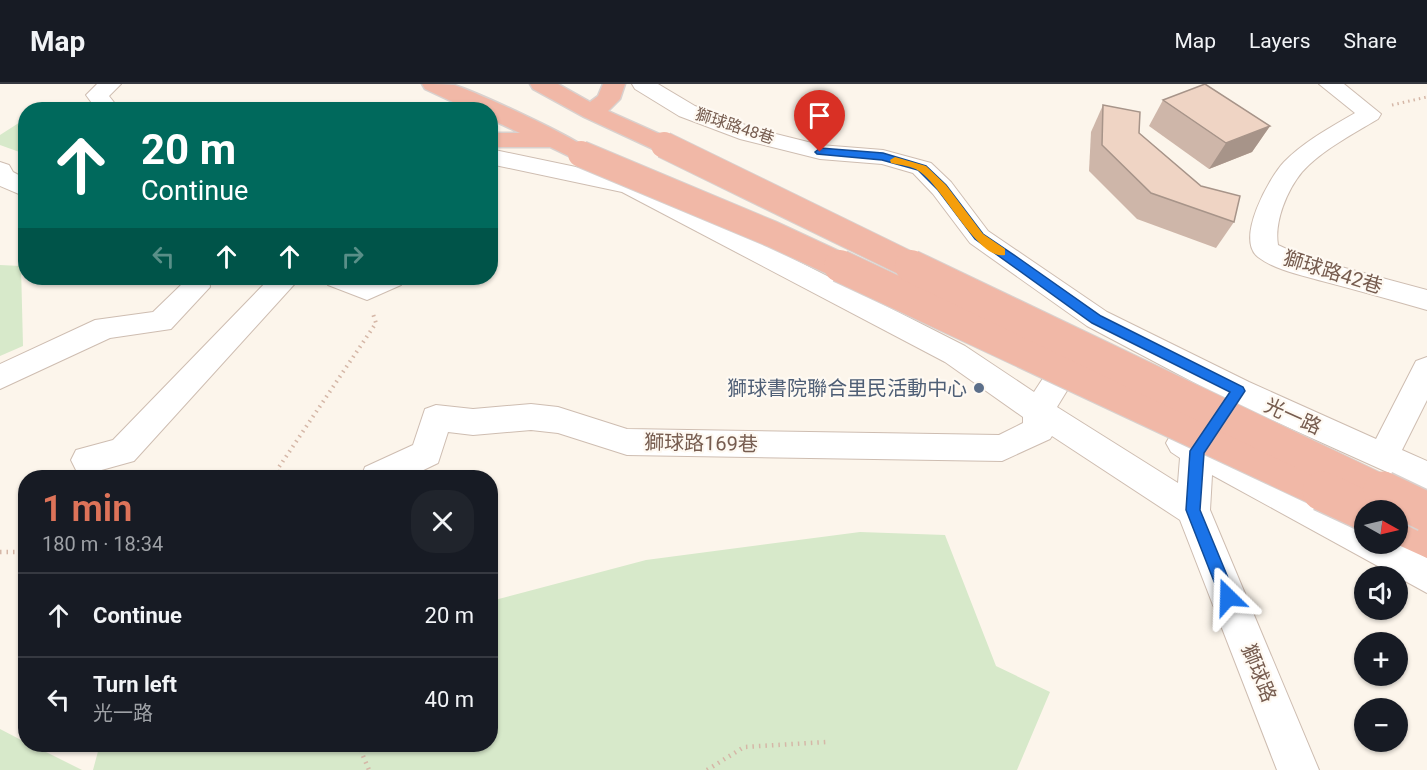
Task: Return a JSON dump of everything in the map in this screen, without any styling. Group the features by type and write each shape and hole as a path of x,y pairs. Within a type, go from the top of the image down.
{"highway":[{"path":"433,84 472,102"},
{"path":"541,84 592,112 801,213 1427,512"},
{"path":"592,112 608,99 618,86"},
{"path":"531,128 571,100"},
{"path":"498,114 568,147 772,234 1354,506"},
{"path":"498,141 568,147"},
{"path":"1408,532 1427,542"}],"street":[{"path":"103,102 97,95 111,84"},
{"name":"獅球路48巷","path":"643,84 687,111 748,134 820,152 883,157 922,168 942,188 979,237 1097,319"},
{"path":"1330,84 1370,114"},
{"name":"獅球路42巷","path":"1370,114 1331,137 1292,168 1279,191 1255,211 1266,250 1296,264 1427,300"},
{"path":"498,158 629,186 956,354 1038,411 1193,510 1197,451 1238,391"},
{"path":"0,171 3,177 18,185"},
{"path":"0,377 105,328 161,322 196,285"},
{"path":"87,460 123,451 279,285"},
{"path":"355,285 367,290 377,285"},
{"path":"1038,411 1097,319"},
{"name":"光一路","path":"1097,319 1238,391 1427,477"},
{"path":"1391,441 1427,369"},
{"path":"1060,375 1354,536"},
{"name":"獅球路169巷","path":"392,470 427,453 436,418 473,422 531,417 558,420 627,442 1002,448 1039,430 1038,411"},
{"name":"獅球路","path":"1193,510 1298,770"},
{"path":"1386,554 1427,576"}],"path":[{"path":"1370,114 1395,104 1427,97"},
{"path":"277,470 376,323 367,290"},
{"path":"0,552 18,552"},
{"path":"706,770 744,747 826,742"},
{"path":"361,752 369,770"}],"green space":[{"path":"18,123 18,151 0,145 0,135"},
{"path":"0,265 18,266 18,285 21,285 23,346 0,356"},
{"path":"860,532 945,535 996,666 1050,692 1017,770 93,770 98,752 498,752 498,599 646,560"},
{"path":"0,729 18,738 18,752 46,752 82,770 0,770"}],"building":[{"path":"1205,84 1270,126 1226,143 1163,100"},
{"path":"1103,105 1140,112 1139,133 1201,186 1240,196 1234,222 1151,193 1102,145"}],"slow traffic":[{"path":"895,160 922,168 942,188 979,237 1001,252"}],"place":[{"name":"獅球書院聯合里民活動中心","path":"979,388"}],"route":[{"path":"820,152 883,157 922,168 942,188 979,237 1097,319 1238,391 1197,451 1193,510 1228,597"}]}
